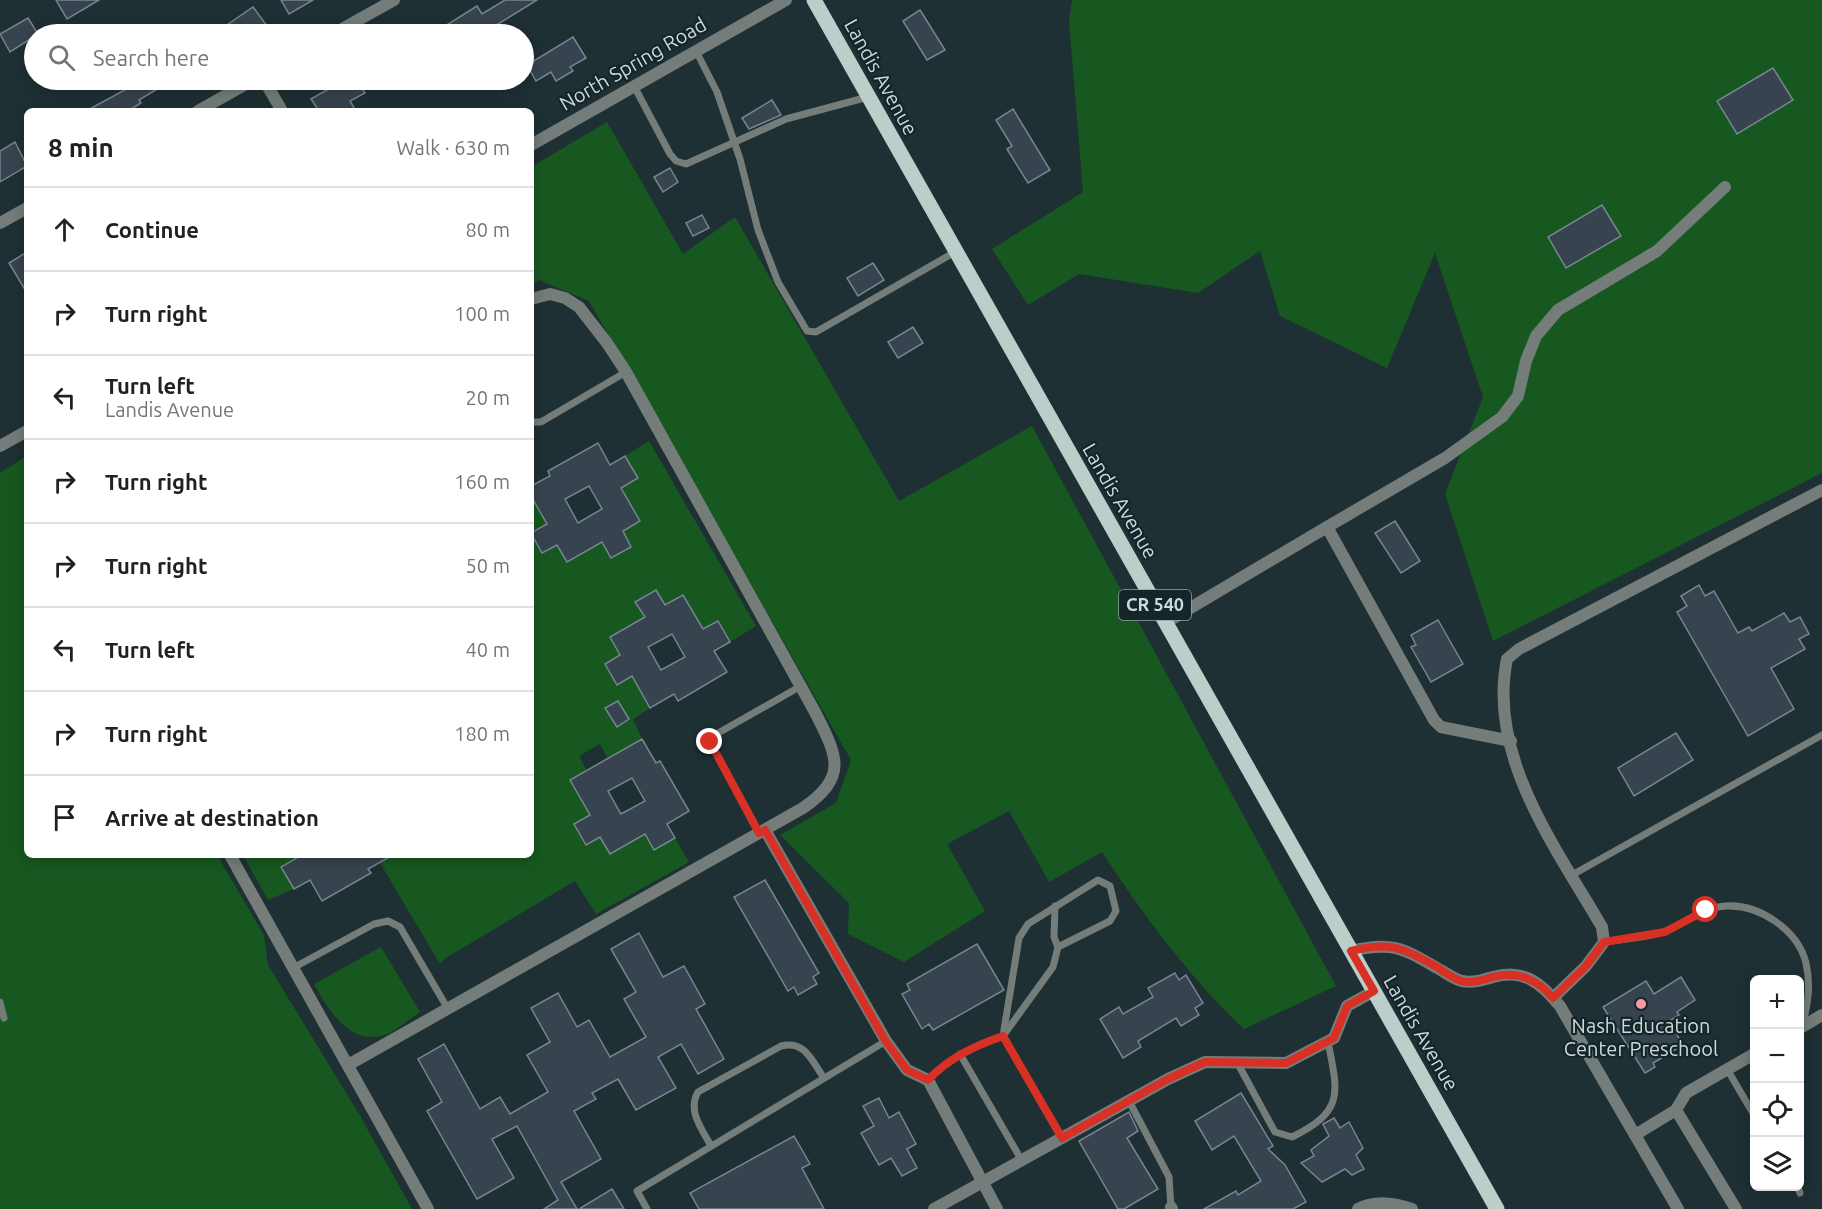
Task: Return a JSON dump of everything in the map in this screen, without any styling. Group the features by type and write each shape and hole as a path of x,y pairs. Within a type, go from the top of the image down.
{"main road":[{"name":"Landis Avenue","path":"814,0 1497,1209"}],"street":[{"path":"351,24 394,0"},
{"name":"North Spring Road","path":"534,143 786,0"},
{"path":"203,108 236,90"},
{"path":"270,90 280,108"},
{"path":"1165,622 1445,458 1502,417 1518,396 1526,361 1536,336 1558,310 1657,251 1725,187"},
{"path":"0,223 24,210"},
{"path":"348,1065 818,798 835,775 835,752 801,686 626,372 579,307 565,298 550,294 534,298"},
{"path":"0,446 24,433"},
{"path":"1553,998 1586,966 1604,942 1602,927 1530,803 1514,760 1503,679 1507,659 1519,649 1822,490"},
{"path":"1327,527 1434,720 1441,727 1511,741"},
{"path":"762,831 886,1041 907,1070 928,1080 997,1209"},
{"path":"232,858 428,1209"},
{"path":"1351,951 1376,944 1392,945 1405,949 1460,980 1470,982 1504,974 1519,975 1542,984 1553,998 1678,1209"},
{"path":"934,1209 1129,1101 1205,1062 1286,1063 1334,1038 1347,1006 1374,991"},
{"path":"1804,1025 1822,1015"},
{"path":"1635,1135 1676,1110 1686,1092 1750,1057"},
{"path":"1676,1110 1736,1209"},
{"path":"1359,1209 1366,1205 1396,1203 1412,1209"}],"lane":[{"path":"696,51 717,92 735,144 758,230 778,282 807,331 816,332 955,252"},
{"path":"634,86 660,139 676,161 686,164 735,144 786,119 868,97"},
{"path":"534,422 541,422 626,372"},
{"path":"762,831 710,742 713,736 801,686"},
{"path":"1572,875 1822,735"},
{"path":"1058,947 1110,921 1116,911 1110,886 1098,880 1028,924 1019,938 1003,1036 1062,1138"},
{"path":"928,1080 960,1054 1003,1036 1053,966 1058,947 1054,937 1055,906"},
{"path":"1604,942 1665,932 1706,910 1726,906 1758,912 1774,920 1788,933 1806,962 1808,1003 1804,1017"},
{"path":"293,968 374,924 388,921 400,927 448,1009"},
{"path":"0,1002 4,1018"},
{"path":"647,1209 637,1191 886,1041"},
{"path":"1238,1064 1275,1132 1292,1137 1311,1127 1328,1113 1336,1096 1328,1042"},
{"path":"711,1146 694,1112 694,1100 699,1092 781,1046 789,1044 798,1045 806,1051 824,1078"},
{"path":"960,1054 1022,1161"},
{"path":"1728,1069 1750,1106"},
{"path":"1129,1101 1169,1177 1171,1208"}],"green space":[{"path":"1072,0 1822,0 1822,473 1493,641 1445,494 1483,397 1435,253 1387,368 1280,316 1260,251 1198,293 1079,274 1028,305 992,249 1083,192 1069,21"},
{"path":"607,122 683,254 735,217 899,501 1032,426 1336,986 1244,1029 1204,988 1168,945 1102,852 1049,882 1009,811 947,844 985,911 904,962 848,934 849,903 780,835 836,803 851,760 589,301 539,280 534,283 534,165"},
{"path":"649,441 756,626 730,642 718,621 703,629 683,595 665,605 656,590 636,602 645,617 610,637 620,655 605,664 616,684 632,676 650,708 633,719 642,739 608,759 600,744 579,756 587,771 570,781 590,815 574,825 585,845 600,837 610,854 645,834 654,850 675,838 689,862 596,914 575,881 444,959 440,964 380,863 388,858 534,858 534,538 542,552 557,545 567,562 602,542 611,558 631,547 623,531 640,521 621,488 638,478 625,456"},
{"path":"24,458 24,858 219,858 264,935 268,965 359,1114 412,1209 0,1209 0,473"},
{"path":"534,501 547,524 534,531"},
{"path":"245,858 297,858 281,867 294,889 268,900"},
{"path":"381,947 420,1012 384,1035 372,1037 360,1035 341,1023 314,984"}],"building":[{"path":"56,0 99,0 67,19"},
{"path":"281,0 313,0 289,14"},
{"path":"505,0 537,0 498,24 448,24 477,6 482,14"},
{"path":"253,7 266,24 228,24"},
{"path":"920,10 945,50 927,60 903,21"},
{"path":"28,18 32,24 24,24 24,43 10,52 0,34"},
{"path":"573,37 586,58 570,67 573,71 556,81 551,72 536,81 534,61"},
{"path":"1773,68 1793,100 1737,134 1717,101"},
{"path":"125,90 156,90 139,100 141,103 133,108 92,108"},
{"path":"327,90 363,90 365,93 350,101 354,108 317,108 311,99"},
{"path":"772,100 781,115 749,129 742,118"},
{"path":"1013,109 1050,170 1028,183 1007,149 1012,146 996,120"},
{"path":"15,142 24,160 24,168 0,182 0,151"},
{"path":"670,168 678,182 663,192 654,177"},
{"path":"1602,205 1621,236 1566,268 1548,237"},
{"path":"702,215 709,228 693,236 686,223"},
{"path":"24,254 24,288 9,263"},
{"path":"873,263 884,280 858,296 847,278"},
{"path":"913,327 923,343 898,358 888,342"},
{"path":"598,443 610,465 625,456 638,478 621,488 640,521 623,531 631,547 611,558 602,542 567,562 557,545 542,553 534,538 534,531 547,524 534,501 534,484 550,476 548,471","holes":["589,486 602,509 578,523 565,499"]},
{"path":"1395,521 1420,561 1401,573 1375,533"},
{"path":"1699,585 1705,596 1714,591 1738,633 1749,627 1752,631 1784,613 1790,622 1800,617 1809,634 1799,639 1805,649 1771,668 1794,709 1748,736 1677,612 1687,606 1681,596"},
{"path":"656,590 665,605 683,595 703,629 718,621 730,642 714,651 727,672 678,701 674,694 650,708 632,676 617,685 605,664 620,655 610,637 645,617 635,602","holes":["672,634 685,657 661,670 648,647"]},
{"path":"1438,620 1463,664 1431,682 1411,647 1416,645 1411,635"},
{"path":"618,701 629,719 617,727 605,708"},
{"path":"1676,733 1693,760 1634,796 1618,768"},
{"path":"642,739 656,763 660,761 689,811 667,824 675,838 654,850 645,834 610,854 600,837 586,845 574,824 590,815 570,780","holes":["632,778 645,801 621,814 608,791"]},
{"path":"297,858 388,858 368,869 371,873 322,901 310,880 294,889 281,867"},
{"path":"765,880 819,973 813,977 817,984 798,995 794,987 788,991 734,897"},
{"path":"639,933 663,977 684,966 705,1004 696,1009 724,1059 698,1074 681,1044 658,1057 676,1088 636,1110 618,1079 592,1093 596,1099 574,1111 601,1159 561,1182 577,1209 544,1209 558,1200 517,1126 492,1139 514,1178 477,1199 427,1111 442,1102 418,1059 444,1044 480,1109 500,1097 510,1114 548,1092 527,1055 550,1042 531,1008 558,993 577,1027 589,1020 610,1057 646,1037 624,999 636,992 611,949"},
{"path":"977,944 1004,990 933,1030 929,1024 922,1029 902,994 910,990 907,984"},
{"path":"1175,973 1179,980 1186,975 1203,1003 1195,1008 1199,1015 1181,1026 1176,1018 1138,1041 1141,1047 1123,1058 1100,1019 1119,1007 1123,1014 1153,997 1148,988"},
{"path":"1681,977 1695,1000 1677,1012 1679,1015 1669,1021 1683,1045 1653,1063 1655,1067 1645,1073 1603,1007 1646,981 1654,994"},
{"path":"1241,1093 1273,1146 1268,1149 1285,1165 1306,1202 1293,1209 1204,1209 1236,1191 1238,1195 1261,1181 1234,1136 1212,1150 1195,1121"},
{"path":"879,1098 889,1118 899,1112 916,1144 907,1149 917,1168 902,1176 891,1158 879,1165 861,1133 874,1126 863,1106"},
{"path":"1129,1112 1138,1131 1127,1138 1158,1189 1124,1209 1118,1209 1079,1141"},
{"path":"1334,1118 1340,1128 1349,1122 1363,1148 1356,1155 1364,1169 1352,1175 1345,1169 1322,1182 1301,1163 1314,1156 1311,1150 1329,1136 1323,1124"},
{"path":"794,1136 810,1164 802,1168 824,1209 699,1209 690,1193"},
{"path":"612,1189 624,1209 579,1209"}],"place":[{"name":"Nash Education Center Preschool","path":"1641,1004"}],"route":[{"path":"710,742 759,833 765,830 885,1040 907,1070 928,1080 940,1068 965,1051 1003,1036 1062,1138 1168,1079 1205,1062 1265,1065 1286,1063 1334,1038 1347,1006 1374,991 1351,951 1376,944 1392,945 1405,949 1460,980 1470,982 1504,974 1519,975 1542,984 1553,998 1586,966 1604,942 1665,932 1706,910"}]}
